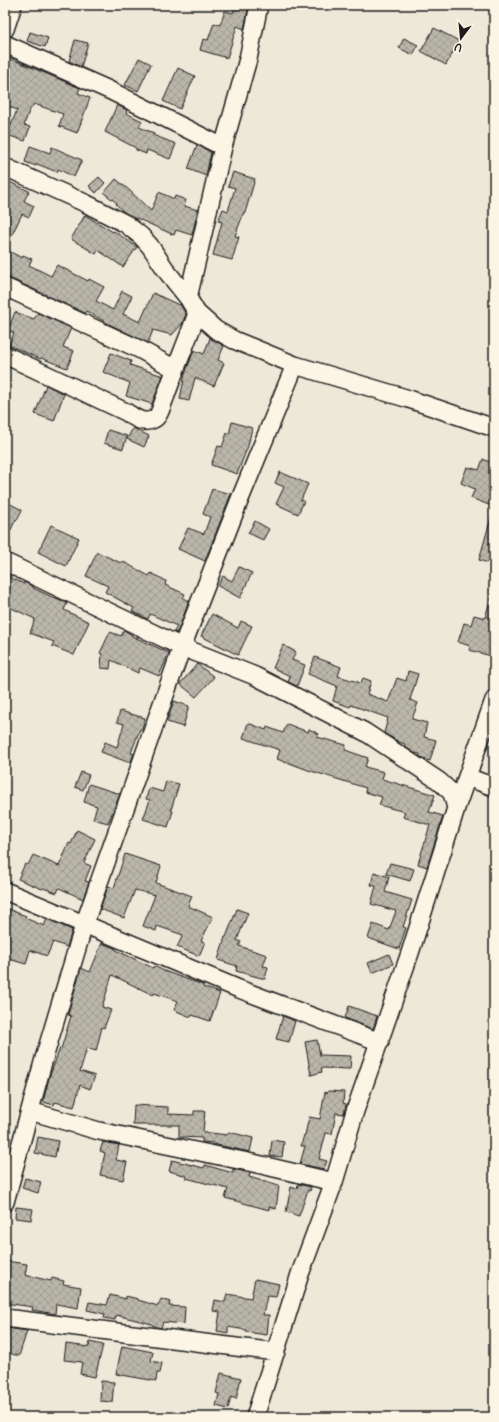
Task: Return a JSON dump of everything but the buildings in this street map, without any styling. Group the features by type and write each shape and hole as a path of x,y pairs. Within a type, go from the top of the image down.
{"street":[{"path":"5,29 13,5"},
{"path":"188,298 223,147 248,58 259,5"},
{"path":"5,44 109,90 223,147"},
{"path":"5,167 85,203 126,224 141,236 150,246 168,273 188,298 197,314 216,330 234,340 295,365 408,399 494,428"},
{"path":"5,287 141,350 174,369"},
{"path":"5,355 126,412 141,421 149,421 156,419 160,411 174,369 197,314"},
{"path":"5,1202 84,925 182,646 232,518 295,365"},
{"path":"5,562 182,646 255,676 366,732 439,781 452,793 456,808"},
{"path":"255,1417 300,1274 334,1182 355,1112 410,953 456,808 494,700"},
{"path":"467,777 494,787"},
{"path":"5,891 239,989 380,1042"},
{"path":"30,1111 99,1131 253,1163 334,1182"},
{"path":"5,1318 276,1352"}]}
